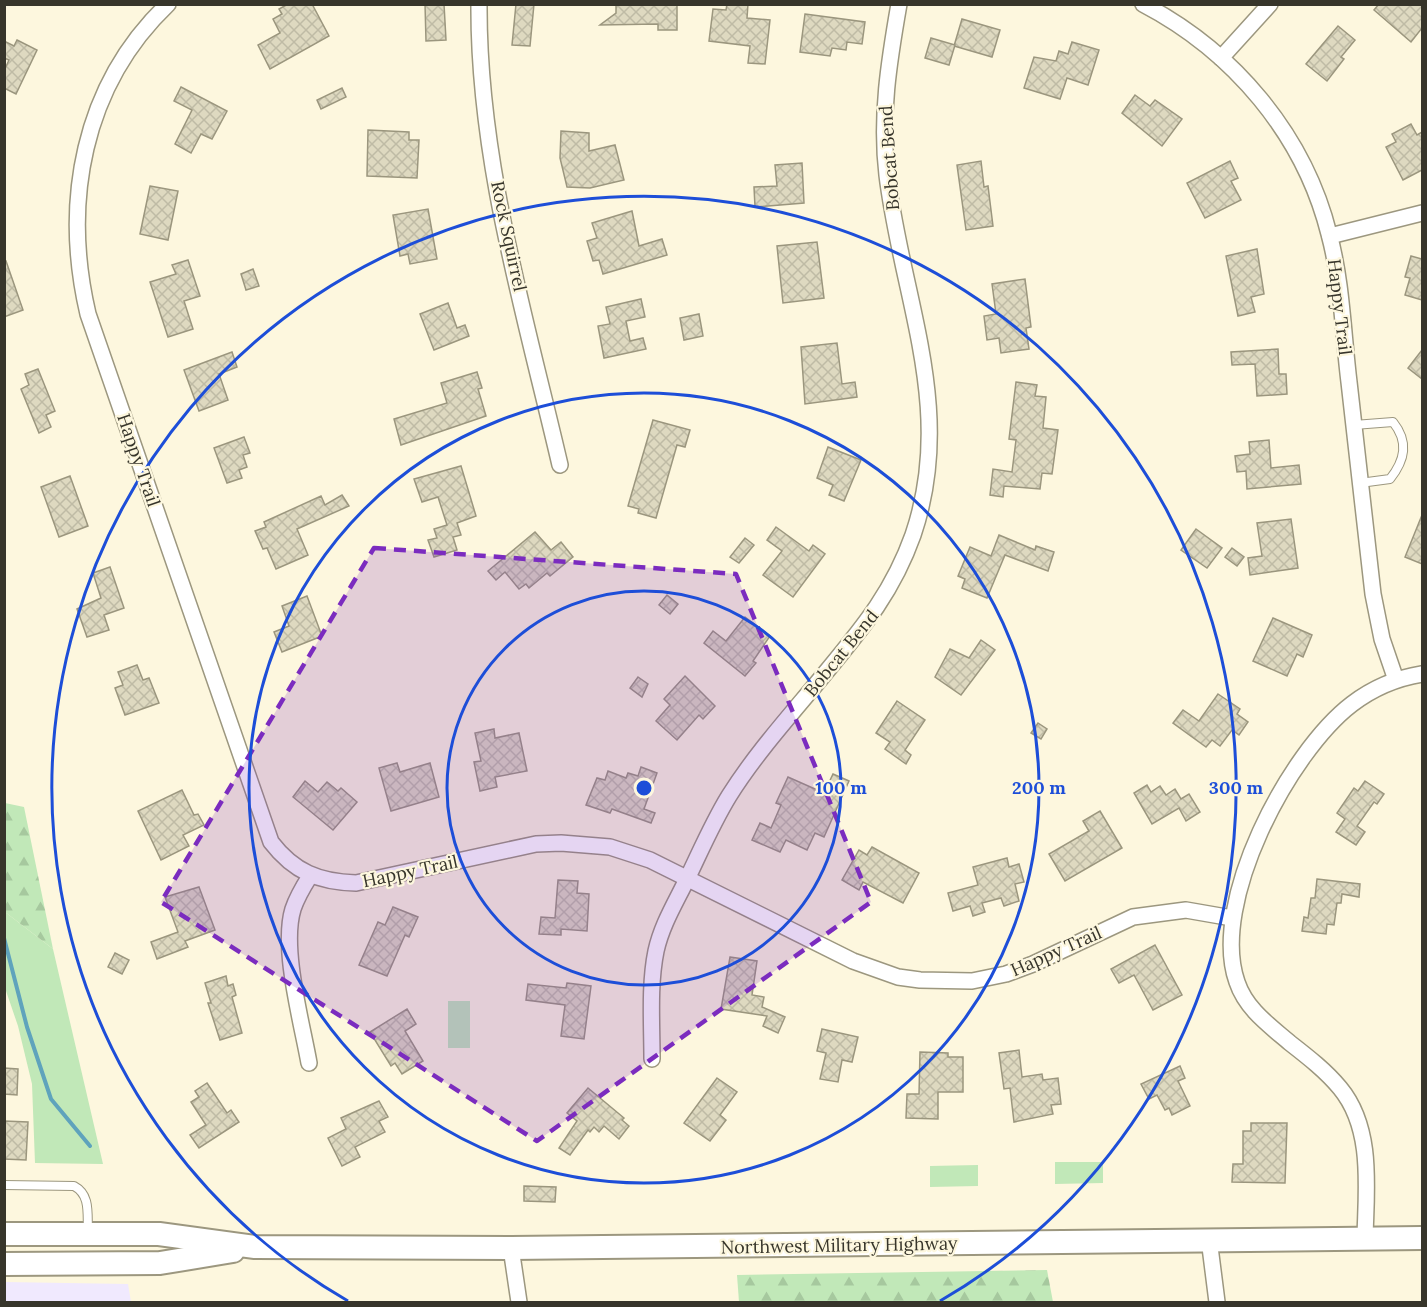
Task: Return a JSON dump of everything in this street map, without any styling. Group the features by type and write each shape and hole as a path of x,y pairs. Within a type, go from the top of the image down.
{"main road":[{"name":"Northwest Military Highway","path":"4,1234 159,1234 255,1247 510,1248 1422,1238"},
{"name":"Northwest Military Highway","path":"4,1264 160,1263 255,1247"}],"street":[{"name":"Happy Trail","path":"168,4 141,35 122,62 94,121 84,152 77,195 76,250 88,314 271,842 288,862 310,876 330,882 356,883 536,844 561,843 610,847 650,860 853,961 898,976 920,980 972,981 1006,974 1133,917 1186,910 1232,918"},
{"name":"Rock Squirrel","path":"480,4 486,116 504,222 560,465"},
{"name":"Bobcat Bend","path":"652,1059 653,967 668,916 731,794 819,680 860,634 880,603 898,571 923,500 929,428 928,388 923,352 895,234 886,172 884,108 898,4"},
{"name":"Happy Trail","path":"1143,4 1186,29 1246,81 1291,142 1309,176 1330,236 1339,289 1373,594 1382,639 1396,680"},
{"path":"1221,58 1270,4"},
{"path":"1330,236 1422,213"},
{"path":"1365,1238 1366,1163 1359,1124 1349,1101 1330,1077 1262,1020 1246,1001 1237,982 1231,954 1232,918 1242,880 1263,826 1292,775 1319,737 1341,713 1367,693 1396,680 1422,674"},
{"path":"309,1063 293,976 289,931 292,910 310,876"},
{"path":"1209,1239 1217,1302"},
{"path":"510,1248 519,1302"}],"lane":[{"path":"1354,425 1393,422 1404,444 1403,456 1390,479 1360,483"},
{"path":"4,1185 74,1186 81,1190 86,1197 88,1234"}],"highlighted area":[{"path":"374,548 736,574 871,902 537,1141 161,902"}],"shaded area":[{"path":"5,1282 128,1284 131,1302 5,1302"}],"green space":[{"path":"5,803 24,807 53,949 5,912"},
{"path":"5,912 53,949 103,1164 35,1163 32,1084 18,1026 5,988"},
{"path":"448,1001 470,1001 470,1048 448,1048"},
{"path":"1055,1162 1103,1162 1103,1183 1055,1184"},
{"path":"978,1165 978,1186 930,1187 930,1166"},
{"path":"1047,1270 1053,1302 739,1302 737,1275"}],"building":[{"path":"288,4 312,4 329,36 270,69 258,45 280,33 273,19 282,14 279,9"},
{"path":"425,4 444,4 446,40 426,41"},
{"path":"516,4 534,4 530,46 512,45"},
{"path":"616,4 677,4 677,30 658,30 658,24 600,25 616,13"},
{"path":"727,4 748,4 747,18 770,20 765,64 748,63 750,46 709,41 713,9 726,10"},
{"path":"1379,4 1422,4 1422,28 1411,42 1374,10"},
{"path":"805,14 865,22 862,44 847,42 846,50 832,48 830,56 800,52"},
{"path":"962,19 1000,30 992,57 954,46"},
{"path":"1338,26 1355,40 1341,57 1344,59 1327,81 1306,64"},
{"path":"931,38 955,45 949,65 925,58"},
{"path":"17,40 37,50 16,94 4,88 4,71 9,60 4,58 4,41 14,46"},
{"path":"1072,42 1099,50 1088,85 1067,78 1060,99 1024,88 1034,57 1056,61 1059,51 1068,54"},
{"path":"181,87 227,111 212,139 201,134 191,153 175,144 192,110 174,101"},
{"path":"342,88 346,97 321,109 317,100"},
{"path":"1135,95 1150,106 1155,100 1182,119 1162,146 1122,113"},
{"path":"1411,124 1417,135 1422,132 1422,170 1403,180 1386,147 1396,142 1392,134"},
{"path":"368,130 409,132 409,140 419,140 417,178 367,176"},
{"path":"561,131 589,133 589,151 615,145 624,180 590,188 567,187 560,158"},
{"path":"981,161 984,187 988,186 993,226 966,230 957,165"},
{"path":"1230,161 1238,178 1231,181 1241,200 1205,218 1187,183"},
{"path":"802,163 804,203 755,207 754,187 777,186 775,165"},
{"path":"150,186 178,191 168,240 140,234"},
{"path":"428,209 437,259 410,264 408,254 400,256 393,215"},
{"path":"632,211 639,246 662,239 667,255 603,274 599,260 593,261 587,241 597,238 592,223"},
{"path":"817,242 824,298 783,303 777,246"},
{"path":"1257,249 1264,294 1251,297 1255,312 1238,316 1226,256"},
{"path":"1411,256 1422,259 1422,300 1405,295 1410,278 1405,277"},
{"path":"188,260 200,296 184,301 193,329 168,337 150,282 176,274 172,265"},
{"path":"6,261 23,310 4,317 4,262"},
{"path":"253,269 259,286 246,290 241,274"},
{"path":"1025,279 1031,327 1026,328 1029,349 1001,353 999,338 987,340 984,316 996,314 992,284"},
{"path":"641,299 645,317 626,321 630,341 643,338 646,349 604,358 598,326 610,324 606,307"},
{"path":"448,303 457,328 465,325 469,336 434,350 420,314"},
{"path":"699,314 703,336 684,340 680,318"},
{"path":"837,343 842,384 855,382 857,397 805,404 801,347"},
{"path":"1278,349 1279,374 1286,374 1287,394 1257,396 1255,364 1232,365 1231,352"},
{"path":"1422,350 1422,379 1408,368"},
{"path":"232,352 237,367 219,374 228,400 199,411 184,370"},
{"path":"38,369 55,411 46,415 51,427 39,433 21,389 29,385 25,374"},
{"path":"477,372 482,388 478,389 486,416 401,445 394,419 447,403 441,383"},
{"path":"1016,382 1037,385 1035,396 1046,397 1043,428 1058,430 1052,474 1042,473 1040,489 1004,486 1003,497 990,495 993,469 1012,472 1016,440 1009,439"},
{"path":"653,420 690,430 685,447 677,445 656,518 638,513 639,509 628,506"},
{"path":"244,437 250,453 243,455 247,467 239,470 242,478 227,483 214,448"},
{"path":"1269,440 1271,468 1299,465 1301,484 1247,489 1246,471 1237,472 1235,456 1250,454 1249,442"},
{"path":"828,447 861,460 844,501 829,495 833,485 817,478"},
{"path":"461,466 476,516 457,523 461,535 453,537 457,550 434,557 428,540 437,538 434,529 447,525 438,497 422,502 414,479"},
{"path":"70,476 88,526 59,537 41,487"},
{"path":"342,495 349,506 297,529 308,555 276,569 267,548 263,549 255,531 266,527 264,522 321,496 325,505"},
{"path":"1422,515 1422,564 1405,557"},
{"path":"1291,519 1298,568 1250,575 1248,558 1262,556 1257,523"},
{"path":"776,527 809,551 813,545 825,554 793,597 763,575 782,551 767,540"},
{"path":"1196,529 1222,548 1207,568 1181,550"},
{"path":"535,532 551,550 561,542 573,557 550,576 547,573 529,588 526,584 519,589 505,572 496,580 488,571"},
{"path":"999,535 1035,550 1036,546 1054,552 1048,571 1005,555 987,598 962,588 965,579 958,576 970,547 991,556"},
{"path":"745,538 754,545 739,563 730,557"},
{"path":"1232,548 1244,557 1237,566 1225,557"},
{"path":"110,567 124,608 104,615 109,630 87,637 77,609 101,598 93,573"},
{"path":"667,595 678,604 670,614 659,605"},
{"path":"307,596 322,636 282,652 274,632 289,626 282,606"},
{"path":"745,617 770,636 753,661 756,663 745,676 704,643 713,631 726,641"},
{"path":"1273,618 1312,635 1303,657 1297,654 1287,676 1253,661"},
{"path":"981,640 995,650 961,695 935,677 950,649 969,658"},
{"path":"137,665 143,680 149,678 159,703 125,715 115,688 123,685 118,672"},
{"path":"685,676 715,706 703,719 699,715 677,740 656,721 670,705 664,699"},
{"path":"638,677 648,684 642,697 630,688"},
{"path":"1218,694 1240,709 1237,714 1248,722 1239,735 1232,730 1220,746 1212,740 1206,747 1173,723 1183,710 1199,721"},
{"path":"897,701 925,720 905,750 911,755 906,764 885,749 890,742 876,733"},
{"path":"1038,723 1047,729 1041,739 1031,733"},
{"path":"494,729 495,738 519,733 527,771 495,777 497,787 480,791 474,762 481,761 475,733"},
{"path":"397,763 400,772 430,763 439,797 391,811 379,768"},
{"path":"641,767 657,773 644,809 655,813 651,823 612,809 610,813 586,805 597,778 605,780 608,771 626,778 628,773 638,776"},
{"path":"833,774 849,781 824,837 815,833 807,850 786,840 780,852 752,840 760,823 771,828 781,805 776,803 788,777 824,793"},
{"path":"305,781 318,792 327,782 338,791 341,788 357,802 333,830 293,797"},
{"path":"1365,781 1384,794 1377,804 1374,802 1357,826 1365,832 1356,845 1336,832 1345,819 1337,813 1354,788 1358,791"},
{"path":"1147,785 1151,792 1160,786 1166,795 1175,789 1181,799 1189,794 1200,812 1186,821 1179,808 1152,824 1134,793"},
{"path":"182,790 194,815 198,814 204,825 183,835 189,846 161,860 138,811"},
{"path":"1100,811 1122,848 1065,881 1049,854 1089,831 1083,821"},
{"path":"872,847 919,873 903,903 863,882 859,890 842,880 859,850 867,855"},
{"path":"1007,858 1009,867 1019,864 1024,882 1015,884 1019,901 1004,906 1001,898 982,903 985,912 973,916 970,906 953,911 948,893 978,885 973,867"},
{"path":"1317,879 1360,884 1359,897 1342,894 1341,903 1337,903 1334,925 1327,924 1326,934 1302,931 1304,917 1308,918 1311,898 1315,898"},
{"path":"558,880 578,881 577,893 589,894 587,931 561,929 561,935 539,934 541,917 555,918"},
{"path":"199,887 215,930 185,941 188,947 157,959 151,942 178,932 165,897"},
{"path":"393,907 418,917 409,937 405,935 387,976 359,965 378,922 385,925"},
{"path":"1155,945 1182,995 1153,1010 1134,975 1119,983 1111,969"},
{"path":"115,953 129,960 122,974 108,967"},
{"path":"730,957 757,961 752,995 764,997 762,1007 785,1017 778,1033 763,1026 767,1016 721,1009"},
{"path":"226,976 228,986 233,984 236,995 232,997 242,1033 220,1040 208,1003 211,1003 205,983"},
{"path":"567,983 591,986 584,1039 561,1036 565,1005 526,1000 528,984 566,988"},
{"path":"407,1009 416,1024 405,1031 423,1061 402,1074 395,1063 391,1066 370,1032"},
{"path":"822,1029 858,1037 852,1062 842,1060 838,1082 820,1079 826,1053 817,1051"},
{"path":"1019,1050 1022,1077 1042,1074 1043,1080 1058,1078 1061,1104 1051,1105 1053,1114 1014,1122 1010,1088 1004,1089 999,1053"},
{"path":"920,1052 948,1053 948,1057 963,1057 963,1092 938,1092 938,1119 906,1118 907,1094 919,1094"},
{"path":"1180,1066 1185,1078 1178,1081 1190,1106 1172,1115 1169,1108 1165,1110 1157,1095 1149,1099 1141,1084"},
{"path":"4,1068 18,1069 17,1095 4,1094"},
{"path":"717,1078 737,1092 720,1115 726,1120 710,1141 684,1123"},
{"path":"207,1083 227,1113 231,1110 239,1122 199,1148 190,1135 206,1125 191,1102 199,1097 195,1091"},
{"path":"588,1088 624,1118 622,1120 629,1126 619,1139 604,1126 599,1132 594,1127 590,1132 588,1130 570,1155 559,1148 577,1121 567,1113"},
{"path":"379,1101 388,1117 379,1121 385,1132 355,1147 360,1157 342,1166 328,1138 346,1129 341,1118"},
{"path":"4,1121 28,1122 26,1160 4,1159"},
{"path":"1251,1123 1287,1123 1285,1183 1232,1182 1233,1164 1243,1164 1243,1131 1251,1131"},
{"path":"524,1186 556,1187 555,1202 524,1201"}],"waterway":[{"path":"4,938 27,1027 51,1099 90,1146"}]}
